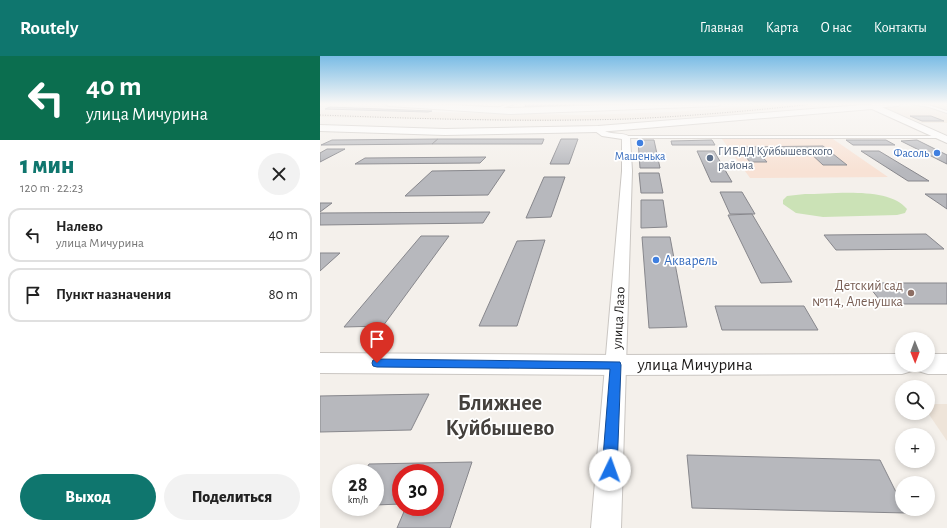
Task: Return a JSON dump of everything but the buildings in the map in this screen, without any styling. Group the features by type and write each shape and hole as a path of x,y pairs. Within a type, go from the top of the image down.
{"street":[{"path":"320,128 460,132 598,129 639,126"},
{"path":"916,126 943,139"},
{"path":"598,129 605,134 626,137"},
{"name":"улица Лазо","path":"606,528 626,196 626,137"},
{"name":"улица Мичурина","path":"320,363 616,365 895,364"},
{"path":"935,364 947,364"}],"lane":[{"path":"626,137 943,139"}],"shaded area":[{"path":"722,139 833,139 888,177 750,178"},
{"path":"935,404 947,404 947,441 933,420 935,420"}],"green space":[{"path":"805,194 874,194 899,202 907,209 905,213 897,215 823,217 796,213 783,204 783,200 787,196"}],"place":[{"name":"Машенька","path":"640,143"},
{"name":"Фасоль","path":"937,153"},
{"name":"ГИБДД Куйбышевского района","path":"710,158"},
{"name":"Акварель","path":"656,260"},
{"name":"Детский сад №114, Аленушка","path":"911,293"}],"district":[{"name":"Ближнее Куйбышево","path":"500,414"}],"route":[{"path":"377,363 616,365 610,470"}]}
